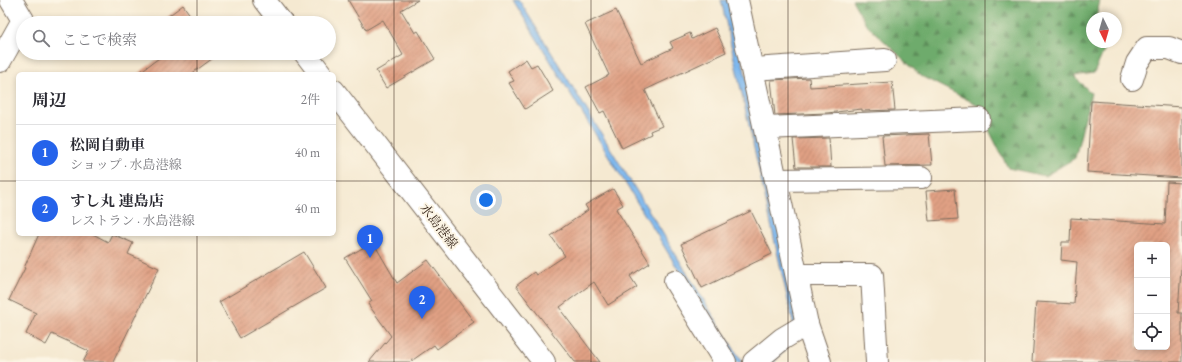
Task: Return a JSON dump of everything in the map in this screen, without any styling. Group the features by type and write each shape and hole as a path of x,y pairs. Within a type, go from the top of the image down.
{"street":[{"path":"11,0 20,16"},
{"path":"264,0 277,16"},
{"path":"737,0 797,275 796,331 820,362"},
{"path":"0,61 16,31"},
{"path":"1132,79 1137,63 1147,48 1169,48 1182,53"},
{"path":"310,60 319,72"},
{"path":"753,69 885,60"},
{"name":"水島港線","path":"336,94 537,358"},
{"path":"766,128 979,119"},
{"path":"777,180 921,178"},
{"path":"797,275 872,275 877,362"},
{"path":"675,281 725,362"},
{"path":"754,362 796,331"}],"green space":[{"path":"852,0 1100,0 1097,12 1086,12 1086,48 1105,48 1094,73 1074,76 1091,93 1075,158 1045,176 1008,168 976,104 921,76 866,24"}],"water":[{"path":"513,0 519,0 742,362 735,362"},
{"path":"721,0 729,0 800,320 794,340 774,362 764,362 793,323"}],"building":[{"path":"348,0 418,0 401,10 415,33 418,31 435,59 386,88 376,71 403,55 383,20 366,30"},
{"path":"183,5 191,16 168,16"},
{"path":"616,10 641,63 673,48 670,42 690,33 692,39 715,28 726,52 645,90 662,126 650,131 651,134 622,148 604,111 600,113 586,87 609,75 585,24"},
{"path":"526,59 531,67 537,64 553,91 525,109 509,83 514,81 508,71"},
{"path":"156,60 210,60 194,72 140,72"},
{"path":"809,78 810,87 892,82 895,110 862,111 862,109 827,113 775,115 771,80"},
{"path":"1091,101 1182,107 1182,178 1087,172"},
{"path":"929,134 932,165 885,166 882,136"},
{"path":"829,138 831,167 796,167 793,139"},
{"path":"1167,182 1182,183 1182,269 1178,313 1182,313 1182,362 1032,362 1036,302 1074,304 1077,262 1061,260 1062,242 1070,242 1071,218 1165,224"},
{"path":"613,189 623,205 616,209 650,263 630,276 637,287 608,305 594,282 560,307 563,311 562,312 600,362 575,362 516,286 534,272 536,275 565,256 551,236 588,210 585,205"},
{"path":"955,189 958,219 929,221 926,191"},
{"path":"751,211 772,254 702,288 681,244"},
{"path":"38,236 97,236 108,242 111,236 117,236 133,243 128,254 159,268 113,362 83,362 89,351 52,334 46,345 26,334 36,313 9,300"},
{"path":"373,242 397,283 428,260 474,322 437,349 434,345 410,362 369,362 391,336 368,304 372,301 345,258"},
{"path":"304,252 326,288 240,338 219,302"}],"place":[{"name":"松岡自動車","path":"370,258"},
{"name":"すし丸 連島店","path":"422,319"}]}
